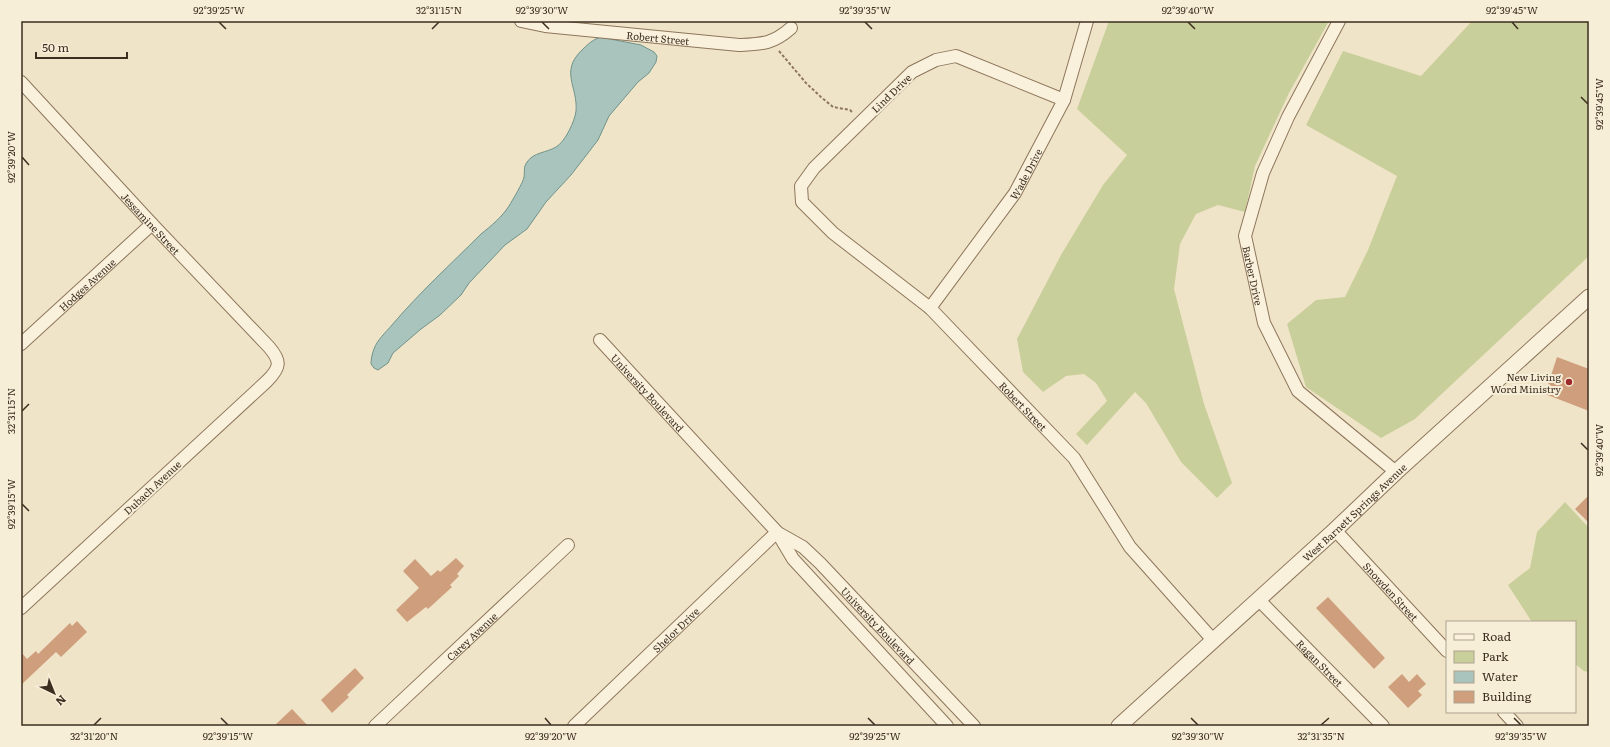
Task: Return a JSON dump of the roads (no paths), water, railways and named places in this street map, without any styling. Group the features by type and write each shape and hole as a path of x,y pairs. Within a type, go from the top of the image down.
{"street":[{"name":"Robert Street","path":"521,21 545,26 739,45 770,42 780,38 791,28"},
{"name":"Wade Drive","path":"930,308 1015,194 1064,100 1087,21"},
{"name":"Barber Drive","path":"1339,21 1288,117 1263,173 1245,236 1264,323 1298,391 1396,472"},
{"name":"Lind Drive","path":"802,202 801,186 814,168 912,72 936,60 956,56 1064,100"},
{"name":"Jessamine Street","path":"21,82 152,224 269,347 278,359 278,364"},
{"name":"Robert Street","path":"802,202 833,233 930,308 1074,458 1130,547 1213,640"},
{"name":"Hodges Avenue","path":"21,344 152,224"},
{"name":"West Barnett Springs Avenue","path":"1119,726 1589,297"},
{"name":"University Boulevard","path":"600,340 777,532 793,559 947,726"},
{"name":"Dubach Avenue","path":"21,608 267,381 278,364"},
{"name":"Snowden Street","path":"1335,530 1446,650"},
{"name":"University Boulevard","path":"777,532 803,547 820,562 974,726"},
{"name":"Shelor Drive","path":"574,726 777,532"},
{"name":"Carey Avenue","path":"375,726 568,545"},
{"name":"Ragan Street","path":"1258,600 1383,726"},
{"path":"1505,713 1517,726"}],"water":[{"path":"600,37 641,45 654,52 657,56 656,62 649,73 638,82 609,116 598,140 571,175 546,202 527,229 505,245 469,283 461,295 440,315 393,353 388,363 378,370 374,368 371,364 372,355 377,342 424,290 503,214 522,183 527,162 533,156 556,147 563,141 572,125 576,111 575,94 571,80 572,66 581,51 592,41"}],"place":[{"name":"New Living Word Ministry","path":"1569,382"}]}
